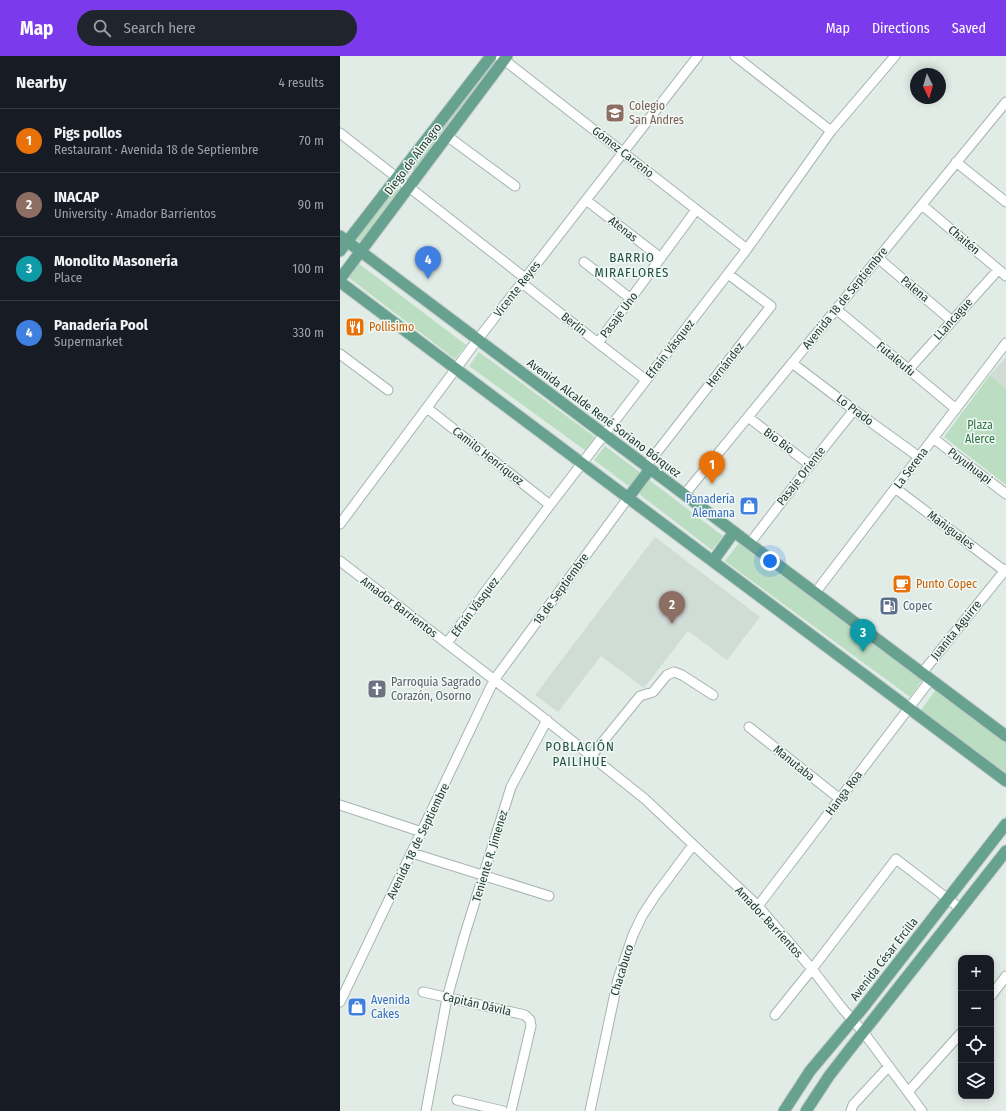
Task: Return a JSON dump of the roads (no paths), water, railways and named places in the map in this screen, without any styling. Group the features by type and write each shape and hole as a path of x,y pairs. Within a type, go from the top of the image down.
{"main road":[{"name":"Diego de Almagro","path":"340,251 344,239 397,178 491,56"},
{"name":"Diego de Almagro","path":"340,278 447,136 504,57"},
{"name":"Avenida Alcalde René Soriano Bórquez","path":"344,239 1006,736"},
{"path":"340,282 1006,781"},
{"path":"628,498 648,467"},
{"path":"713,561 734,532"},
{"name":"Avenida César Ercilla","path":"784,1111 793,1096 824,1054 1006,824"},
{"path":"793,1096 795,1102 801,1107 807,1108 829,1076 1006,851"}],"street":[{"name":"Vicente Reyes","path":"340,524 523,280 698,56"},
{"path":"735,56 831,130"},
{"name":"Efraín Vásquez","path":"447,643 604,434 747,249 831,130 895,56"},
{"name":"Gómez Carreño","path":"504,57 747,249"},
{"name":"Avenida 18 de Septiembre","path":"684,495 1006,102"},
{"name":"Berlín","path":"340,133 409,187 598,343 646,380"},
{"path":"447,136 515,186"},
{"path":"956,162 1004,198"},
{"name":"Atenas","path":"586,200 661,258"},
{"name":"Chaitén","path":"922,205 1006,276"},
{"name":"Pasaje Uno","path":"598,343 696,210"},
{"name":"Palena","path":"878,258 952,321"},
{"path":"584,262 631,299"},
{"name":"LLancague","path":"908,369 998,270"},
{"name":"Hernández","path":"648,467 771,306 728,274"},
{"name":"Futaleufu","path":"836,309 956,409"},
{"name":"La Serena","path":"815,593 1006,343"},
{"path":"340,354 388,390"},
{"name":"Lo Prado","path":"792,363 919,457"},
{"name":"Camilo Henríquez","path":"427,408 550,505"},
{"name":"Pasaje Oriente","path":"750,543 854,410"},
{"name":"Bio Bio","path":"748,417 810,465"},
{"name":"Puyuhuapi","path":"933,438 1006,494"},
{"name":"Mañiguales","path":"895,488 1005,570"},
{"name":"18 de Septiembre","path":"494,680 628,498"},
{"name":"Amador Barrientos","path":"340,561 592,755 645,799 758,906 812,968 852,1020 864,1033 922,1111"},
{"name":"Juanita Aguirre","path":"926,676 1005,570"},
{"path":"592,755 640,696 653,692 667,675 674,672 682,675 713,695"},
{"name":"Hanga Roa","path":"758,906 908,708 926,676"},
{"name":"Avenida 18 de Septiembre","path":"340,1002 494,680"},
{"name":"Teniente R. Jimenez","path":"426,1111 447,998 484,875 511,788 547,720"},
{"name":"Manutaba","path":"749,727 840,799"},
{"path":"340,805 422,832"},
{"name":"Chacabuco","path":"590,1111 618,979 633,935 642,916 693,845"},
{"path":"412,853 549,896"},
{"path":"775,1015 896,859 961,909"},
{"path":"994,992 1006,976"},
{"name":"Capitán Dávila","path":"423,992 525,1015 530,1020 531,1026 511,1111"},
{"path":"908,1092 958,1036"},
{"path":"851,1111 853,1105 889,1066"},
{"path":"457,1100 503,1111"}],"place":[{"name":"Colegio San Andres","path":"615,113"},
{"name":"Panadería Pool","path":"428,279"},
{"name":"Pollisimo","path":"355,327"},
{"name":"Pigs pollos","path":"712,484"},
{"name":"Panadería Alemana","path":"749,506"},
{"name":"Punto Copec","path":"902,584"},
{"name":"Copec","path":"889,606"},
{"name":"INACAP","path":"672,624"},
{"name":"Monolito Masonería","path":"863,652"},
{"name":"Parroquia Sagrado Corazón, Osorno","path":"377,689"},
{"name":"Avenida Cakes","path":"357,1007"}],"district":[{"name":"BARRIO MIRAFLORES","path":"632,264"},
{"name":"POBLACIÓN PAILIHUE","path":"580,754"}],"park label":[{"name":"Plaza Alerce","path":"980,432"}]}
